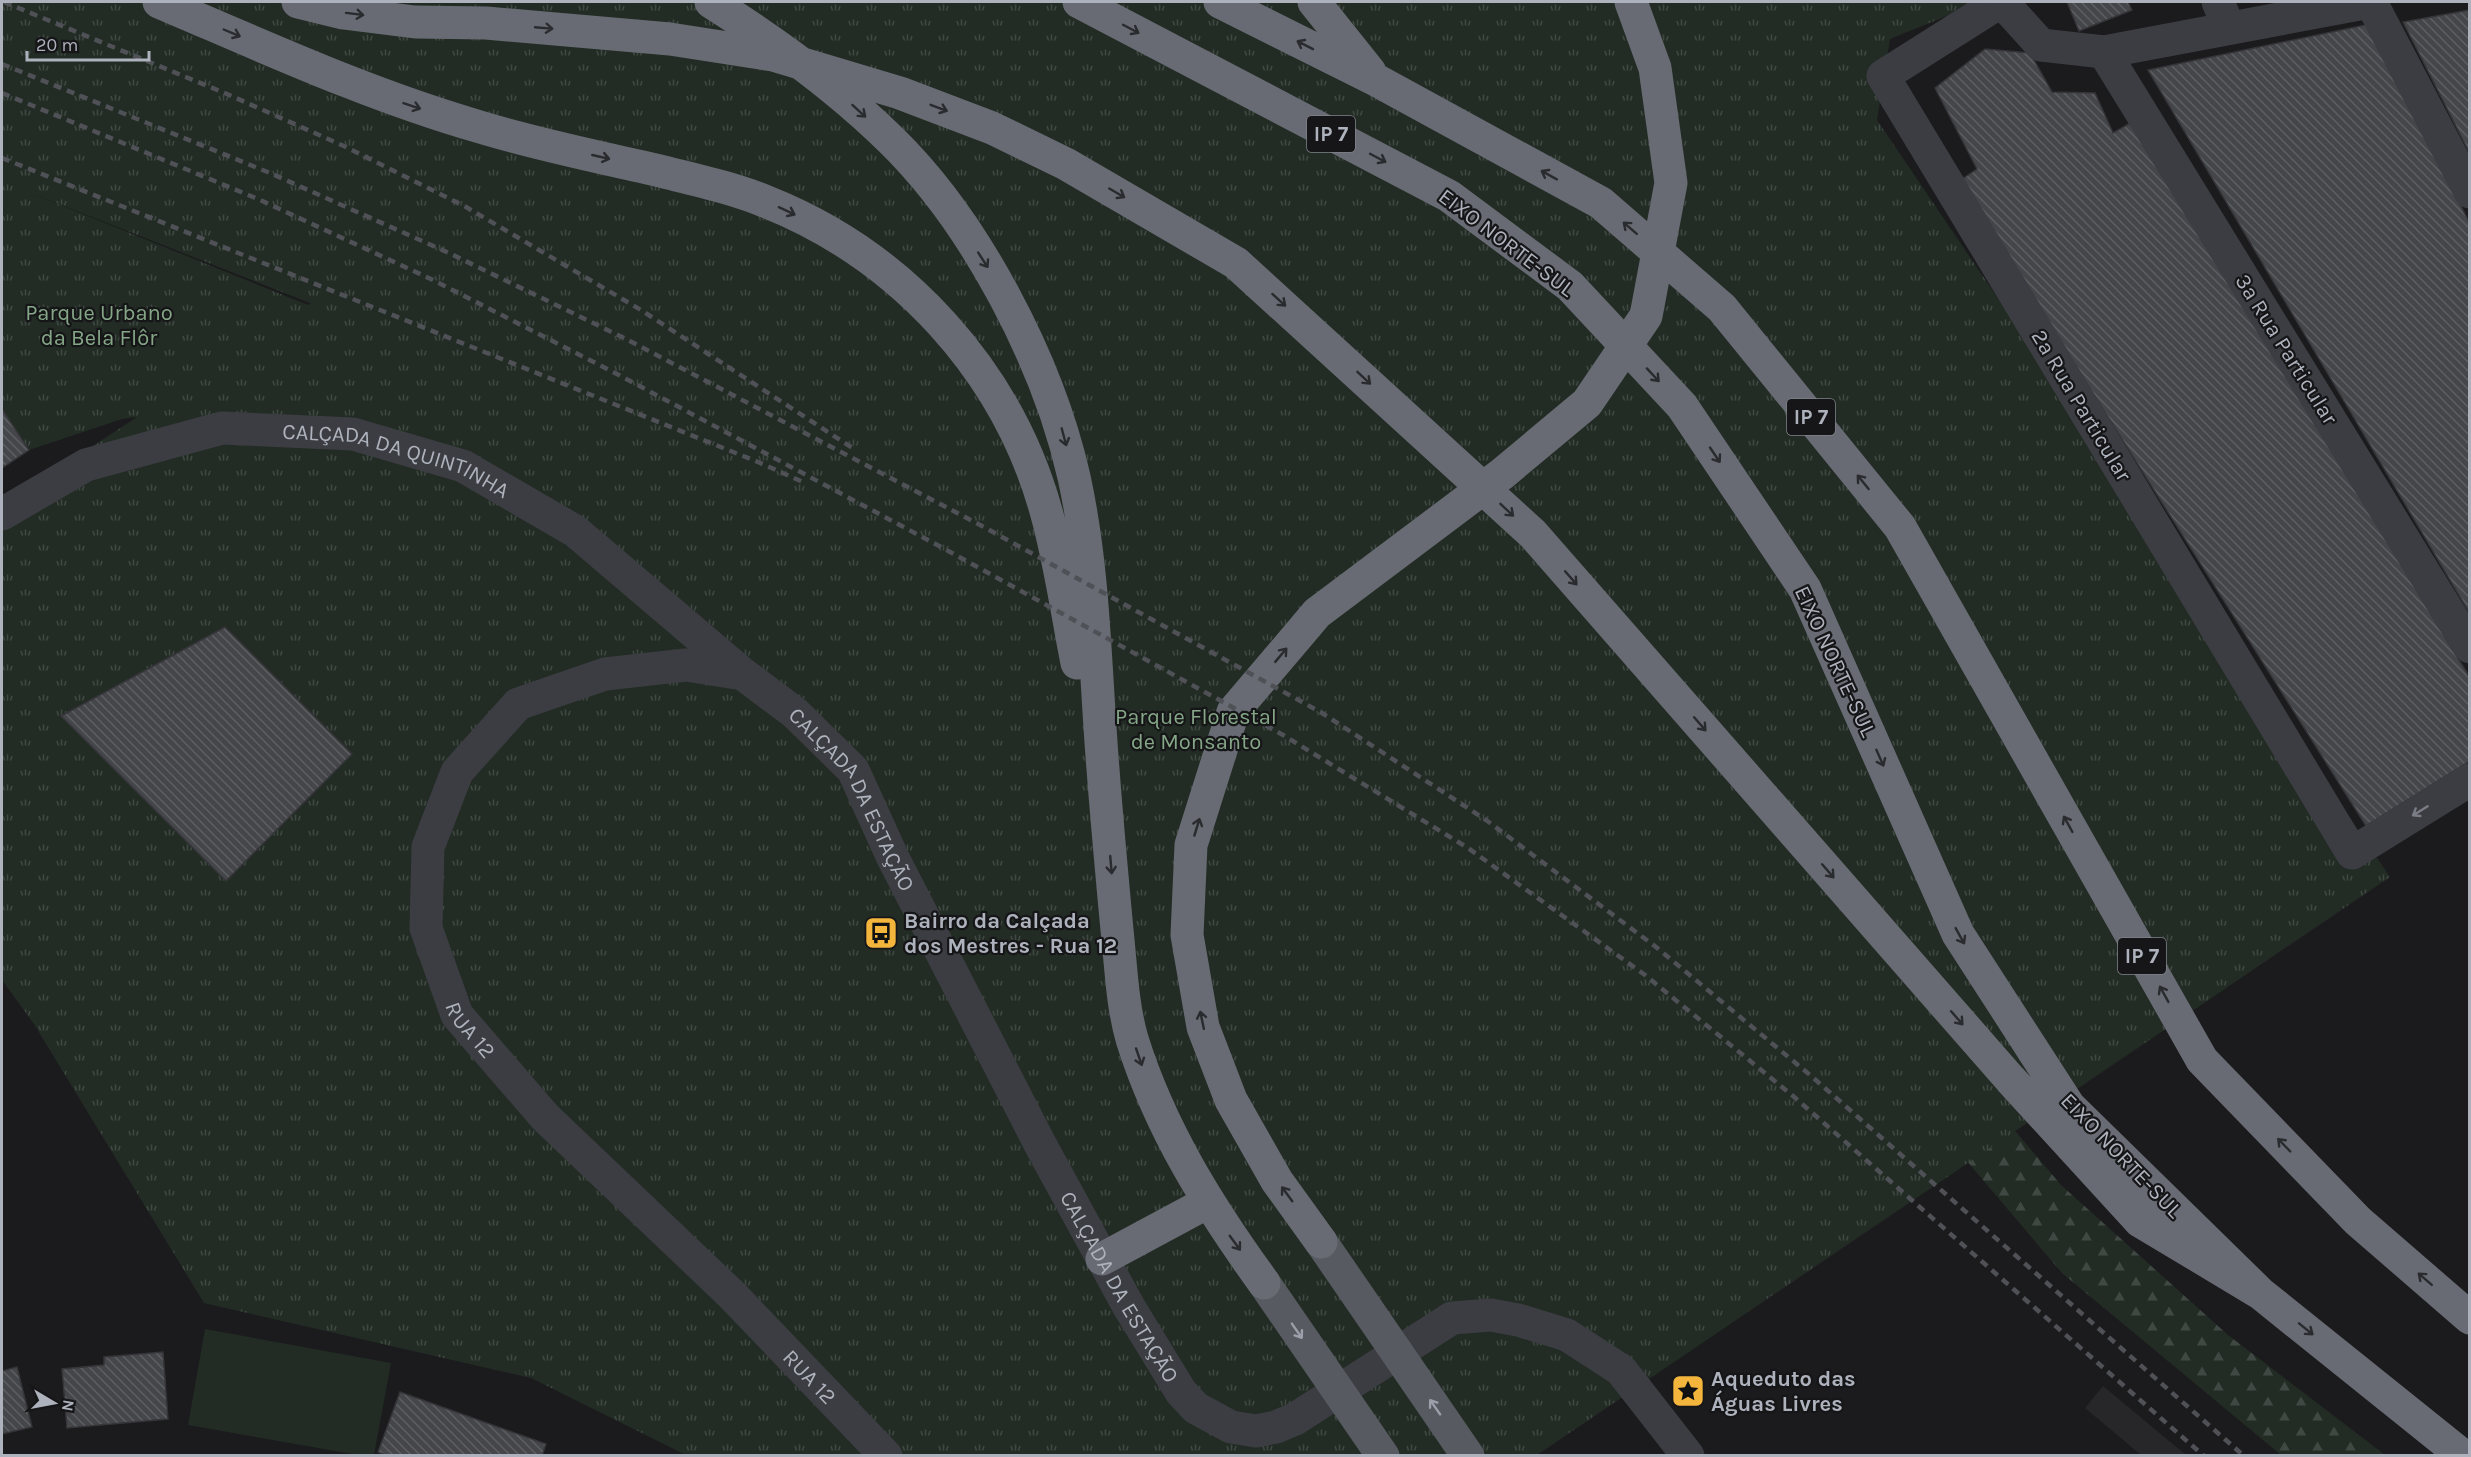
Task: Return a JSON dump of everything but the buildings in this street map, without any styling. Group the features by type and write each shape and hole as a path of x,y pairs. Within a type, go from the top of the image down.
{"highway":[{"path":"159,2 395,100 482,128 699,181 765,201 815,224 896,278 938,318 976,364 1004,409 1024,451 1047,513 1106,807"},
{"path":"298,2 343,13 405,20 486,23 670,39 773,55 900,93 992,128 1066,164 1236,262 1533,534 2010,1079 2140,1221 2260,1293"},
{"path":"416,2 486,23"},
{"path":"711,2 822,77 893,142 944,201 997,282 1033,351 1058,417 1074,478 1085,539 1123,992 1131,1036 1152,1093 1178,1152 1208,1202 1264,1283"},
{"name":"EIXO NORTE-SUL","path":"1079,2 1449,196 1570,286 1682,406 1806,589 1958,934 2069,1106 2260,1293 2463,1455"},
{"name":"IP 7","path":"1220,2 1376,80 1601,203 1722,308 1900,527 2202,1060 2358,1221 2469,1317"},
{"path":"1314,2 1376,80"},
{"path":"1321,1242 1277,1181 1231,1100 1203,1027 1187,934 1191,845 1233,712 1317,613 1502,474 1587,403 1646,315 1671,183 1655,68 1631,2"},
{"path":"1102,1259 1208,1202"}],"main road":[{"path":"1321,1242 1468,1455"},
{"path":"1264,1283 1383,1455"}],"street":[{"path":"2001,2 2041,45 2104,52 2223,15 2371,2 2469,192"},
{"name":"2ª Rua Particular","path":"2001,2 1883,76 2352,853 2469,780"},
{"name":"3ª Rua Particular","path":"2104,52 2469,647"},
{"name":"CALÇADA DA QUINTINHA","path":"2,514 86,465 222,428 353,434 463,466 576,531 743,674"},
{"name":"RUA 12","path":"743,674 686,665 605,674 518,704 457,772 428,847 426,928 457,1015 545,1117 732,1295 886,1455"},
{"name":"CALÇADA DA ESTAÇÃO","path":"743,674 795,714 853,770 898,868 1041,1146 1168,1375 1196,1408 1230,1427 1256,1431 1276,1427 1295,1419 1452,1318 1491,1315 1518,1320 1567,1335 1621,1370 1688,1455"}],"shaded area":[{"path":"2103,1386 2186,1455 2141,1455 2085,1408"}],"green space":[{"name":"Parque Florestal de Monsanto","path":"2,2 1981,2 1890,39 1877,120 2390,877 1537,1455 686,1455 531,1378 204,1303 34,1024 2,980 2,506 137,417 122,419 29,450 2,409","holes":["11,185 311,303 308,305"]},
{"path":"1965,1072 2061,1185 2228,1335 2385,1455 2281,1455 2062,1273 1954,1146"},
{"path":"205,1329 391,1363 374,1455 358,1455 188,1425"}],"railway":[{"path":"4,2 227,94 346,147 466,207 641,310 854,449"},
{"path":"2,64 270,173 449,253 626,339 982,526 1322,713 1486,820 1656,947 1810,1075 2244,1456"},
{"path":"2,93 258,199 433,280 617,374 941,547 1283,735 1468,848 1645,975 1793,1096 2204,1456"},
{"path":"2,158 758,462 805,483"}],"place":[{"name":"Bairro da Calçada dos Mestres - Rua 12","path":"881,933"},
{"name":"Aqueduto das Águas Livres","path":"1688,1391"}],"park label":[{"name":"Parque Urbano da Bela Flôr","path":"99,324"}]}
